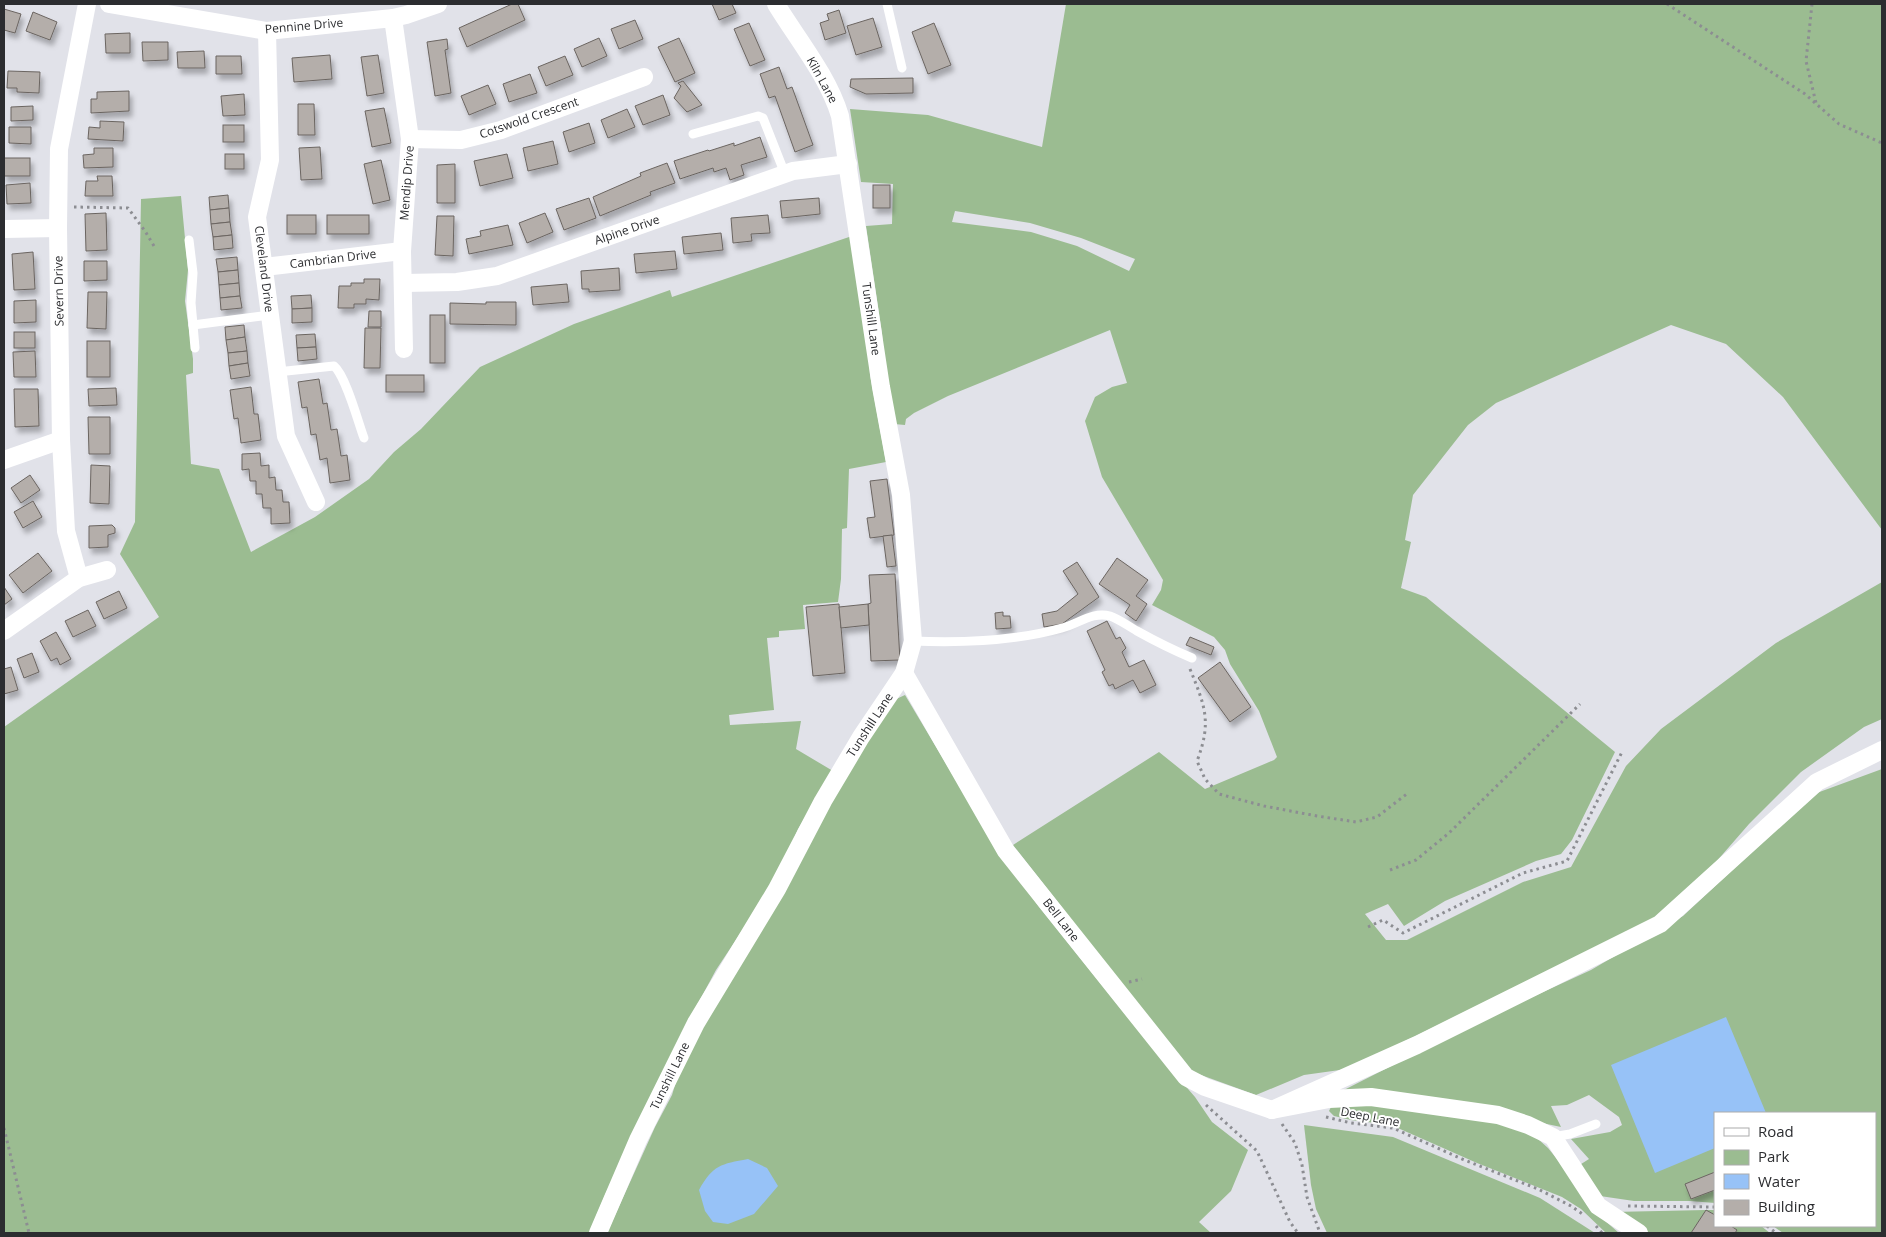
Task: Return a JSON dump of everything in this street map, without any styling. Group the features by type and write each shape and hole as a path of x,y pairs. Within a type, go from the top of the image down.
{"street":[{"name":"Severn Drive","path":"79,578 66,531 61,440 58,207 59,149 87,4"},
{"name":"Pennine Drive","path":"109,4 203,12 267,31 392,18 432,5"},
{"name":"Kiln Lane","path":"776,4 835,101 840,116 848,164"},
{"name":"Mendip Drive","path":"392,18 410,139 402,251 404,349"},
{"name":"Cleveland Drive","path":"267,31 270,160 257,217 286,436 316,502"},
{"name":"Cotswold Crescent","path":"410,139 461,140 500,130 644,77"},
{"name":"Alpine Drive","path":"404,284 457,282 497,276 793,171 848,164"},
{"name":"Tunshill Lane","path":"598,1233 638,1140 696,1023 777,889 823,801 861,737 904,673 914,640 901,495 881,387 848,164"},
{"path":"4,228 58,228"},
{"name":"Cambrian Drive","path":"264,267 402,251"},
{"path":"4,460 61,440"},
{"path":"4,631 79,578 108,570"},
{"name":"Bell Lane","path":"904,673 1006,851 1186,1077 1272,1110"},
{"path":"1272,1110 1417,1045 1660,924 1817,782 1882,750"},
{"path":"1272,1110 1329,1099 1371,1097 1498,1115 1528,1125 1553,1137 1593,1216 1639,1233"}],"lane":[{"path":"887,4 902,68"},
{"path":"693,134 758,116 763,118 785,174"},
{"path":"189,240 193,273 191,303 195,348"},
{"path":"193,325 270,315"},
{"path":"277,372 334,366 344,383 364,438"},
{"path":"914,640 948,642 1007,638 1063,628 1086,618 1104,615 1110,616 1188,657"},
{"path":"1553,1137 1570,1134 1596,1124"}],"path":[{"path":"1667,4 1805,94 1839,124 1882,143"},
{"path":"1812,4 1806,61 1814,87 1816,104"},
{"path":"58,207 128,208 154,246"},
{"path":"1188,657 1204,705 1204,743 1197,761 1205,779 1219,794 1264,806 1356,822 1377,817 1408,793"},
{"path":"1390,870 1416,860 1449,833 1580,704"},
{"path":"1368,927 1383,920 1403,933 1523,873 1567,861 1624,750"},
{"path":"1196,1082 1198,1094 1204,1104 1257,1151 1290,1222 1298,1233"},
{"path":"1272,1110 1295,1143 1302,1165 1307,1197 1320,1233"},
{"name":"Deep Lane","path":"1325,1116 1351,1123 1393,1128 1462,1159 1538,1189 1593,1216 1602,1233"},
{"path":"4,1128 29,1233"},
{"path":"1593,1216 1714,1207"}],"green space":[{"path":"1066,4 1882,4 1882,530 1783,397 1726,344 1671,325 1496,403 1468,425 1413,495 1405,540 1411,542 1401,588 1426,597 1615,752 1572,840 1561,854 1536,861 1445,901 1404,926 1388,904 1365,914 1386,940 1407,940 1523,882 1571,867 1626,766 1661,729 1776,643 1882,582 1882,719 1864,727 1801,772 1749,824 1689,893 1661,918 1347,1069 1304,1075 1256,1095 1190,1071 1013,845 1159,752 1205,789 1274,760 1277,757 1259,711 1230,664 1225,650 1214,637 1152,605 1161,590 1163,580 1102,477 1085,421 1095,397 1112,387 1127,383 1110,330 948,396 914,413 906,419 905,425 894,424 885,375 882,333 866,226 892,224 893,184 861,182 850,109 928,115 1042,147","holes":["955,211 1030,223 1081,238 1135,259 1129,271 1077,246 1031,232 952,222"]},
{"path":"181,196 188,270 185,301 193,359 193,373 186,375 191,464 219,469 251,552 315,517 369,479 394,452 421,429 480,367 574,324 670,290 672,297 852,236 869,354 870,375 886,462 849,469 847,528 842,529 841,579 838,602 803,605 805,629 779,631 779,637 767,638 774,710 729,715 730,725 801,721 796,749 833,771 798,829 782,867 769,890 716,970 688,1022 605,1195 589,1233 4,1233 4,727 159,617 120,554 135,522 141,199"},
{"path":"905,695 997,849 1039,907 1150,1045 1195,1097 1212,1122 1248,1150 1231,1191 1199,1222 1211,1233 607,1233 655,1127 672,1095 681,1065 822,815 894,700"},
{"path":"1882,769 1882,1233 1783,1233 1774,1227 1876,1227 1876,1112 1714,1112 1714,1203 1634,1201 1600,1196 1578,1166 1589,1159 1571,1139 1610,1132 1622,1125 1619,1117 1589,1095 1567,1105 1551,1106 1561,1127 1338,1093 1480,1021 1591,970 1683,916 1814,794"},
{"path":"1374,1105 1416,1109 1518,1127 1538,1139 1548,1148 1570,1175 1587,1205 1619,1233 1606,1233 1581,1209 1562,1197 1477,1163 1391,1125 1351,1120 1334,1116 1329,1111 1331,1107"},
{"path":"1304,1125 1393,1137 1540,1198 1595,1233 1327,1233 1316,1209 1311,1185"},
{"path":"1714,1210 1714,1227 1762,1227 1770,1233 1645,1233 1612,1212"}],"water":[{"path":"1726,1017 1766,1112 1714,1112 1714,1148 1655,1173 1611,1065"},
{"path":"748,1159 767,1168 778,1186 754,1214 728,1224 713,1222 705,1211 699,1190 709,1175 719,1167 731,1162"}],"building":[{"path":"512,4 518,4 525,20 467,47 459,28"},
{"path":"712,4 732,4 736,13 719,20"},
{"path":"4,9 21,14 15,33 4,30"},
{"path":"839,10 846,33 825,40 820,23 829,20 827,14"},
{"path":"33,12 57,22 50,40 26,31"},
{"path":"873,18 882,47 856,55 847,26"},
{"path":"635,20 643,39 619,49 611,29"},
{"path":"749,23 765,60 750,66 734,29"},
{"path":"934,23 951,65 928,74 912,32"},
{"path":"130,33 130,53 106,53 105,34"},
{"path":"599,38 607,56 582,67 574,49"},
{"path":"679,38 695,73 675,82 658,47"},
{"path":"447,39 448,49 445,50 451,93 435,96 427,42"},
{"path":"142,42 168,42 168,60 143,61"},
{"path":"204,51 205,68 178,68 177,52"},
{"path":"330,55 332,79 294,82 292,58"},
{"path":"378,55 384,93 367,96 361,57"},
{"path":"216,56 241,56 242,74 216,74"},
{"path":"565,56 573,75 546,86 538,67"},
{"path":"779,67 787,89 792,87 813,145 795,152 775,96 769,98 760,74"},
{"path":"8,71 40,72 39,93 17,92 17,88 7,88"},
{"path":"530,74 537,93 509,102 503,84"},
{"path":"913,78 913,93 866,94 850,87 851,79"},
{"path":"683,81 702,105 687,112 674,98 681,86 678,83"},
{"path":"488,85 496,104 469,115 461,96"},
{"path":"129,91 129,111 91,113 91,99 97,99 97,92"},
{"path":"244,94 245,115 223,116 221,96"},
{"path":"663,95 670,115 643,125 635,106"},
{"path":"298,104 314,104 315,135 298,135"},
{"path":"33,106 33,120 11,121 11,107"},
{"path":"384,108 391,143 372,147 365,111"},
{"path":"627,109 635,127 608,138 601,120"},
{"path":"100,121 124,122 123,141 88,139 89,127 100,128"},
{"path":"589,123 595,143 569,152 563,132"},
{"path":"223,125 244,125 244,142 223,142"},
{"path":"9,127 31,127 31,144 9,143"},
{"path":"760,137 767,157 741,165 744,175 730,180 726,168 714,172 713,168 680,179 674,161 734,143 734,146"},
{"path":"553,141 558,164 528,171 523,148"},
{"path":"320,147 322,179 301,180 299,148"},
{"path":"94,148 113,148 113,167 84,168 83,155 94,154"},
{"path":"225,154 244,154 244,169 225,169"},
{"path":"507,154 513,178 480,186 474,161"},
{"path":"4,158 30,158 30,176 4,176"},
{"path":"381,160 390,200 373,204 364,164"},
{"path":"667,163 675,183 650,192 651,195 600,216 593,197 641,176 640,173"},
{"path":"455,164 455,203 437,203 437,165"},
{"path":"97,176 112,176 113,196 85,196 86,181 98,181"},
{"path":"30,183 31,203 7,204 6,185"},
{"path":"873,185 890,185 890,208 873,208"},
{"path":"228,195 229,208 210,210 209,197"},
{"path":"589,198 596,218 564,230 556,209"},
{"path":"819,198 820,214 782,218 780,201"},
{"path":"229,208 230,222 211,224 210,210"},
{"path":"106,213 107,250 86,251 85,214"},
{"path":"545,213 553,232 527,243 519,223"},
{"path":"287,215 316,215 316,234 287,234"},
{"path":"327,215 369,215 369,234 327,234"},
{"path":"768,215 770,233 751,234 752,241 733,243 731,218"},
{"path":"437,216 454,216 453,256 435,255"},
{"path":"230,222 232,235 213,237 211,224"},
{"path":"508,225 513,245 469,254 466,239 481,236 480,231"},
{"path":"721,233 723,250 684,254 682,237"},
{"path":"232,235 233,248 214,250 213,237"},
{"path":"675,251 677,269 636,273 634,254"},
{"path":"33,252 35,289 14,290 12,254"},
{"path":"237,257 238,270 218,272 216,259"},
{"path":"84,261 107,261 107,280 84,281"},
{"path":"619,268 620,290 589,292 589,289 582,289 581,271"},
{"path":"238,270 239,283 219,285 218,272"},
{"path":"364,279 380,279 379,300 366,299 366,304 354,304 354,308 338,308 339,286 351,286 351,283 364,283"},
{"path":"239,283 240,296 220,298 219,285"},
{"path":"567,284 569,302 533,305 531,287"},
{"path":"88,292 107,292 106,329 87,328"},
{"path":"311,295 312,308 292,309 291,296"},
{"path":"240,296 242,308 221,310 220,298"},
{"path":"36,300 36,322 14,323 14,301"},
{"path":"486,302 516,302 516,325 450,324 450,303 486,304"},
{"path":"312,308 312,322 292,323 292,309"},
{"path":"369,311 381,311 381,327 368,327"},
{"path":"430,315 445,315 445,363 430,363"},
{"path":"244,325 245,337 226,340 225,327"},
{"path":"365,328 381,328 380,368 364,368"},
{"path":"14,332 35,332 35,348 14,348"},
{"path":"315,334 316,347 297,348 296,335"},
{"path":"245,337 247,351 228,353 226,340"},
{"path":"87,341 110,341 110,377 87,377"},
{"path":"316,347 317,359 298,361 297,348"},
{"path":"35,351 36,377 14,377 13,352"},
{"path":"247,351 248,363 229,366 228,353"},
{"path":"248,363 250,376 231,379 229,366"},
{"path":"386,375 424,375 424,392 386,392"},
{"path":"319,379 323,404 327,403 331,430 337,429 341,456 347,455 350,480 330,483 327,458 320,460 316,434 311,435 307,407 302,408 298,382"},
{"path":"251,387 254,414 258,414 261,440 241,443 238,418 234,419 230,390"},
{"path":"116,388 117,405 89,406 88,389"},
{"path":"14,389 38,389 39,426 15,427"},
{"path":"88,417 110,417 110,454 89,454"},
{"path":"260,453 261,466 269,465 269,478 275,477 276,490 282,490 283,502 289,502 290,523 271,524 271,508 263,508 262,494 256,494 256,481 250,481 249,469 242,470 242,454"},
{"path":"91,465 110,466 109,504 90,503"},
{"path":"30,475 40,490 21,503 11,488"},
{"path":"887,479 894,535 870,538 867,518 875,517 870,481"},
{"path":"33,501 42,517 23,528 14,512"},
{"path":"112,525 115,528 115,533 108,535 108,547 89,548 89,526"},
{"path":"892,535 896,566 887,567 883,536"},
{"path":"38,553 52,571 23,593 9,575"},
{"path":"1117,558 1148,580 1136,596 1147,604 1136,621 1125,613 1130,605 1099,584"},
{"path":"1077,562 1099,597 1062,624 1044,627 1042,614 1057,611 1078,594 1063,571"},
{"path":"895,574 900,660 871,661 868,604 871,603 869,575"},
{"path":"4,587 12,599 4,605"},
{"path":"119,591 127,608 104,619 96,602"},
{"path":"839,604 845,673 813,676 806,607"},
{"path":"868,604 869,625 841,628 839,607"},
{"path":"88,610 96,626 73,637 65,621"},
{"path":"1003,612 1003,616 1010,616 1011,628 996,629 995,613"},
{"path":"1107,621 1116,639 1120,637 1126,648 1122,652 1129,667 1144,660 1156,685 1140,693 1133,680 1115,689 1113,684 1109,686 1102,672 1105,670 1087,631"},
{"path":"56,632 71,659 60,665 57,658 51,661 40,641"},
{"path":"1190,637 1214,647 1211,655 1186,645"},
{"path":"32,653 39,672 24,678 17,659"},
{"path":"1220,662 1251,707 1230,722 1198,678"},
{"path":"11,667 18,690 4,694 4,669"},
{"path":"1714,1172 1714,1190 1691,1199 1685,1184"},
{"path":"1706,1210 1714,1214 1714,1227 1732,1227 1737,1230 1735,1233 1691,1233"}]}
